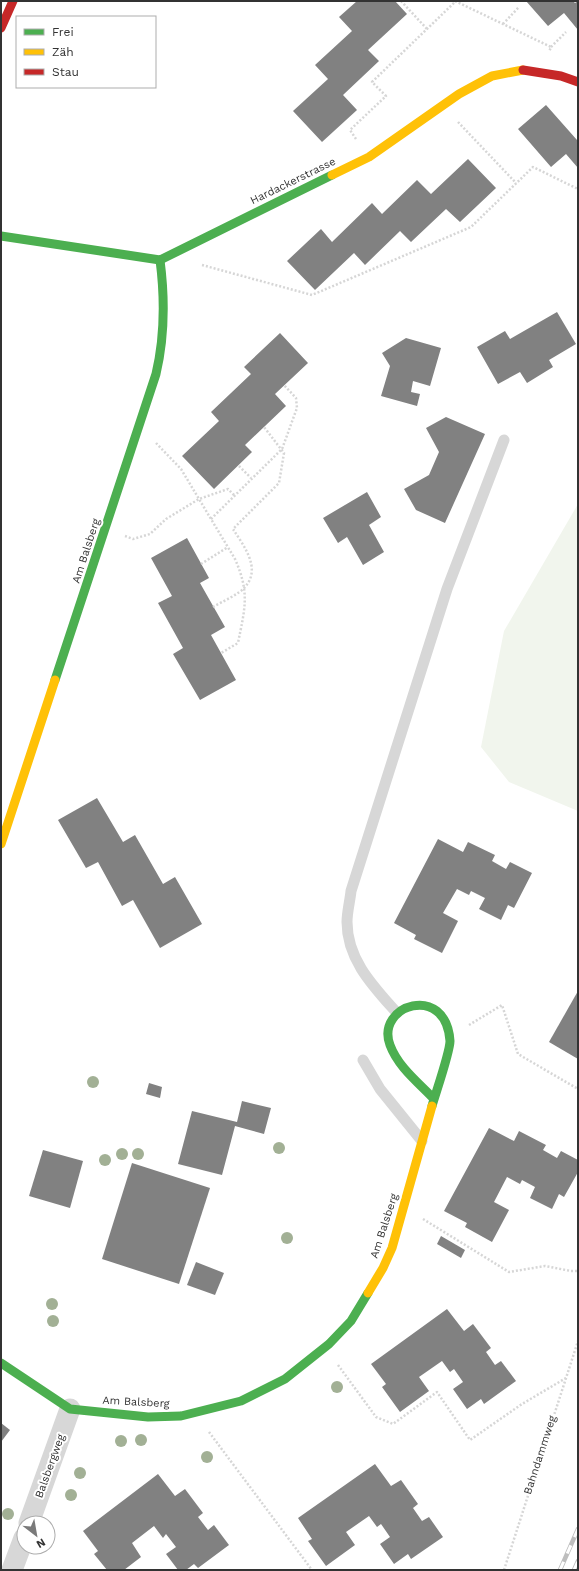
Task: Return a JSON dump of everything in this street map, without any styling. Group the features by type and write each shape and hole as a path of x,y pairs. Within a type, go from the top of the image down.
{"street":[{"path":"1,28 13,1"},
{"name":"Hardackerstrasse","path":"160,260 369,157 459,94 492,76 525,70 561,76 578,82"},
{"path":"1,236 160,260"},
{"name":"Am Balsberg","path":"1,844 138,429 163,346 165,291 160,260"},
{"name":"Am Balsberg","path":"1,1363 70,1409 148,1417 173,1417 230,1405 261,1392 285,1379 308,1363 351,1321 383,1268 392,1248 450,1043 448,1022 442,1014 434,1008 425,1004 410,1006 397,1013"},
{"path":"397,1013 391,1022 388,1032 389,1042 399,1060 434,1099"},
{"name":"Balsbergweg","path":"32,1515 70,1409"},
{"path":"12,1570 18,1555"}],"lane":[{"path":"397,1013 367,979 351,952 347,923 351,891 447,589 504,440"},
{"path":"363,1060 380,1089 422,1141"}],"path":[{"path":"400,1 427,29"},
{"path":"357,141 350,130 386,96 372,82 455,1 551,47"},
{"path":"502,24 519,7"},
{"path":"548,55 551,47 566,32"},
{"path":"442,106 516,183"},
{"path":"188,246 199,264 312,295 472,227 533,167 578,189"},
{"path":"211,519 282,449 298,408 296,398 284,385"},
{"path":"214,606 245,588 251,578 252,560 233,529 279,483 284,453 264,427"},
{"path":"138,429 152,438 181,469 228,547 241,574 245,588 246,603 238,643 221,653"},
{"path":"238,466 251,478"},
{"path":"105,530 133,538 150,534 166,519 199,500 228,490 234,495"},
{"path":"201,564 228,547"},
{"path":"465,1027 502,1005 518,1054 578,1089"},
{"path":"421,1217 509,1272 545,1266 571,1272 578,1271"},
{"name":"Bahndammweg","path":"504,1570 578,1341"},
{"path":"336,1363 376,1417 393,1424 437,1392 470,1440 522,1404 566,1378"},
{"path":"208,1428 210,1434 312,1570"}],"shaded area":[{"path":"578,504 578,811 509,782 481,747 504,631"}],"building":[{"path":"357,1 395,1 407,14 368,50 379,61 343,95 357,110 322,142 293,111 328,79 315,65 352,31 339,17"},
{"path":"526,1 573,1 575,3 578,1 578,30 564,13 548,26"},
{"path":"546,105 577,140 578,139 578,168 566,154 551,167 518,129"},
{"path":"468,159 496,188 460,222 446,209 411,242 400,231 365,265 354,253 315,290 287,261 321,229 332,242 372,203 382,214 417,180 431,194"},
{"path":"557,312 576,344 549,360 553,367 527,383 520,372 498,384 477,347 505,331 510,339"},
{"path":"280,333 308,363 275,394 286,406 245,445 252,452 214,489 182,456 219,421 211,412 251,374 244,367"},
{"path":"406,338 441,348 430,386 413,381 411,392 420,394 417,406 381,396 390,366 382,353"},
{"path":"446,417 485,434 445,523 416,510 404,489 429,475 439,452 426,428"},
{"path":"367,492 381,517 369,525 384,552 363,565 347,537 338,543 323,518"},
{"path":"187,538 209,578 200,583 225,627 211,635 236,680 200,700 173,654 183,648 158,603 172,596 151,558"},
{"path":"97,798 123,842 135,835 163,884 175,877 202,924 160,948 133,900 122,906 98,862 86,868 58,820"},
{"path":"438,839 463,852 468,842 495,855 492,861 506,869 510,862 532,873 514,908 508,905 501,920 479,909 485,898 471,891 469,895 457,889 443,913 458,921 442,953 414,939 416,935 394,923"},
{"path":"578,991 578,1059 549,1042"},
{"path":"149,1083 162,1087 160,1098 146,1094"},
{"path":"242,1101 271,1108 264,1134 235,1126 222,1175 178,1164 192,1111 237,1122"},
{"path":"489,1128 514,1141 519,1131 546,1145 543,1150 557,1158 561,1151 578,1160 578,1172 564,1197 559,1194 552,1209 530,1198 535,1187 522,1180 520,1184 507,1177 494,1202 509,1210 492,1242 465,1227 467,1223 444,1211"},
{"path":"43,1150 83,1161 70,1208 29,1196"},
{"path":"132,1163 210,1188 179,1284 102,1259"},
{"path":"441,1236 465,1250 461,1258 437,1244"},
{"path":"196,1262 224,1273 215,1295 187,1285"},
{"path":"447,1309 464,1331 473,1324 491,1348 486,1352 495,1365 501,1361 516,1381 484,1404 481,1399 467,1409 453,1389 463,1382 454,1369 450,1372 442,1361 419,1377 429,1391 400,1412 382,1387 386,1384 371,1364"},
{"path":"1,1423 10,1430 1,1442"},
{"path":"375,1464 391,1486 401,1480 418,1504 413,1508 422,1521 429,1517 443,1537 411,1559 408,1554 394,1564 380,1544 390,1537 381,1524 377,1527 369,1516 346,1532 355,1545 326,1566 308,1541 312,1539 298,1518"},
{"path":"158,1474 175,1496 185,1489 203,1513 198,1517 208,1530 214,1525 229,1545 198,1568 194,1564 186,1570 178,1570 166,1554 176,1547 166,1534 163,1538 154,1526 132,1543 141,1557 124,1570 107,1570 94,1554 98,1551 83,1531"}],"railway":[{"path":"560,1570 578,1529"},
{"path":"574,1570 578,1561"}],"traffic: fast":[{"path":"1,236 160,260 332,175"},
{"path":"55,680 156,374 163,332 163,289 160,260"},
{"path":"432,1106 445,1063 450,1041 446,1023 437,1011 425,1006 413,1006 401,1011 392,1019 388,1031 390,1045 403,1068 434,1099"},
{"path":"1,1363 70,1409 148,1417 181,1416 241,1401 285,1379 329,1344 351,1321 368,1293"}],"traffic: slow":[{"path":"332,175 369,157 459,94 492,76 523,70"},
{"path":"1,844 55,680"},
{"path":"368,1293 383,1268 392,1248 432,1106"}],"traffic: jam":[{"path":"1,28 13,1"},
{"path":"523,70 561,76 578,82"}]}
